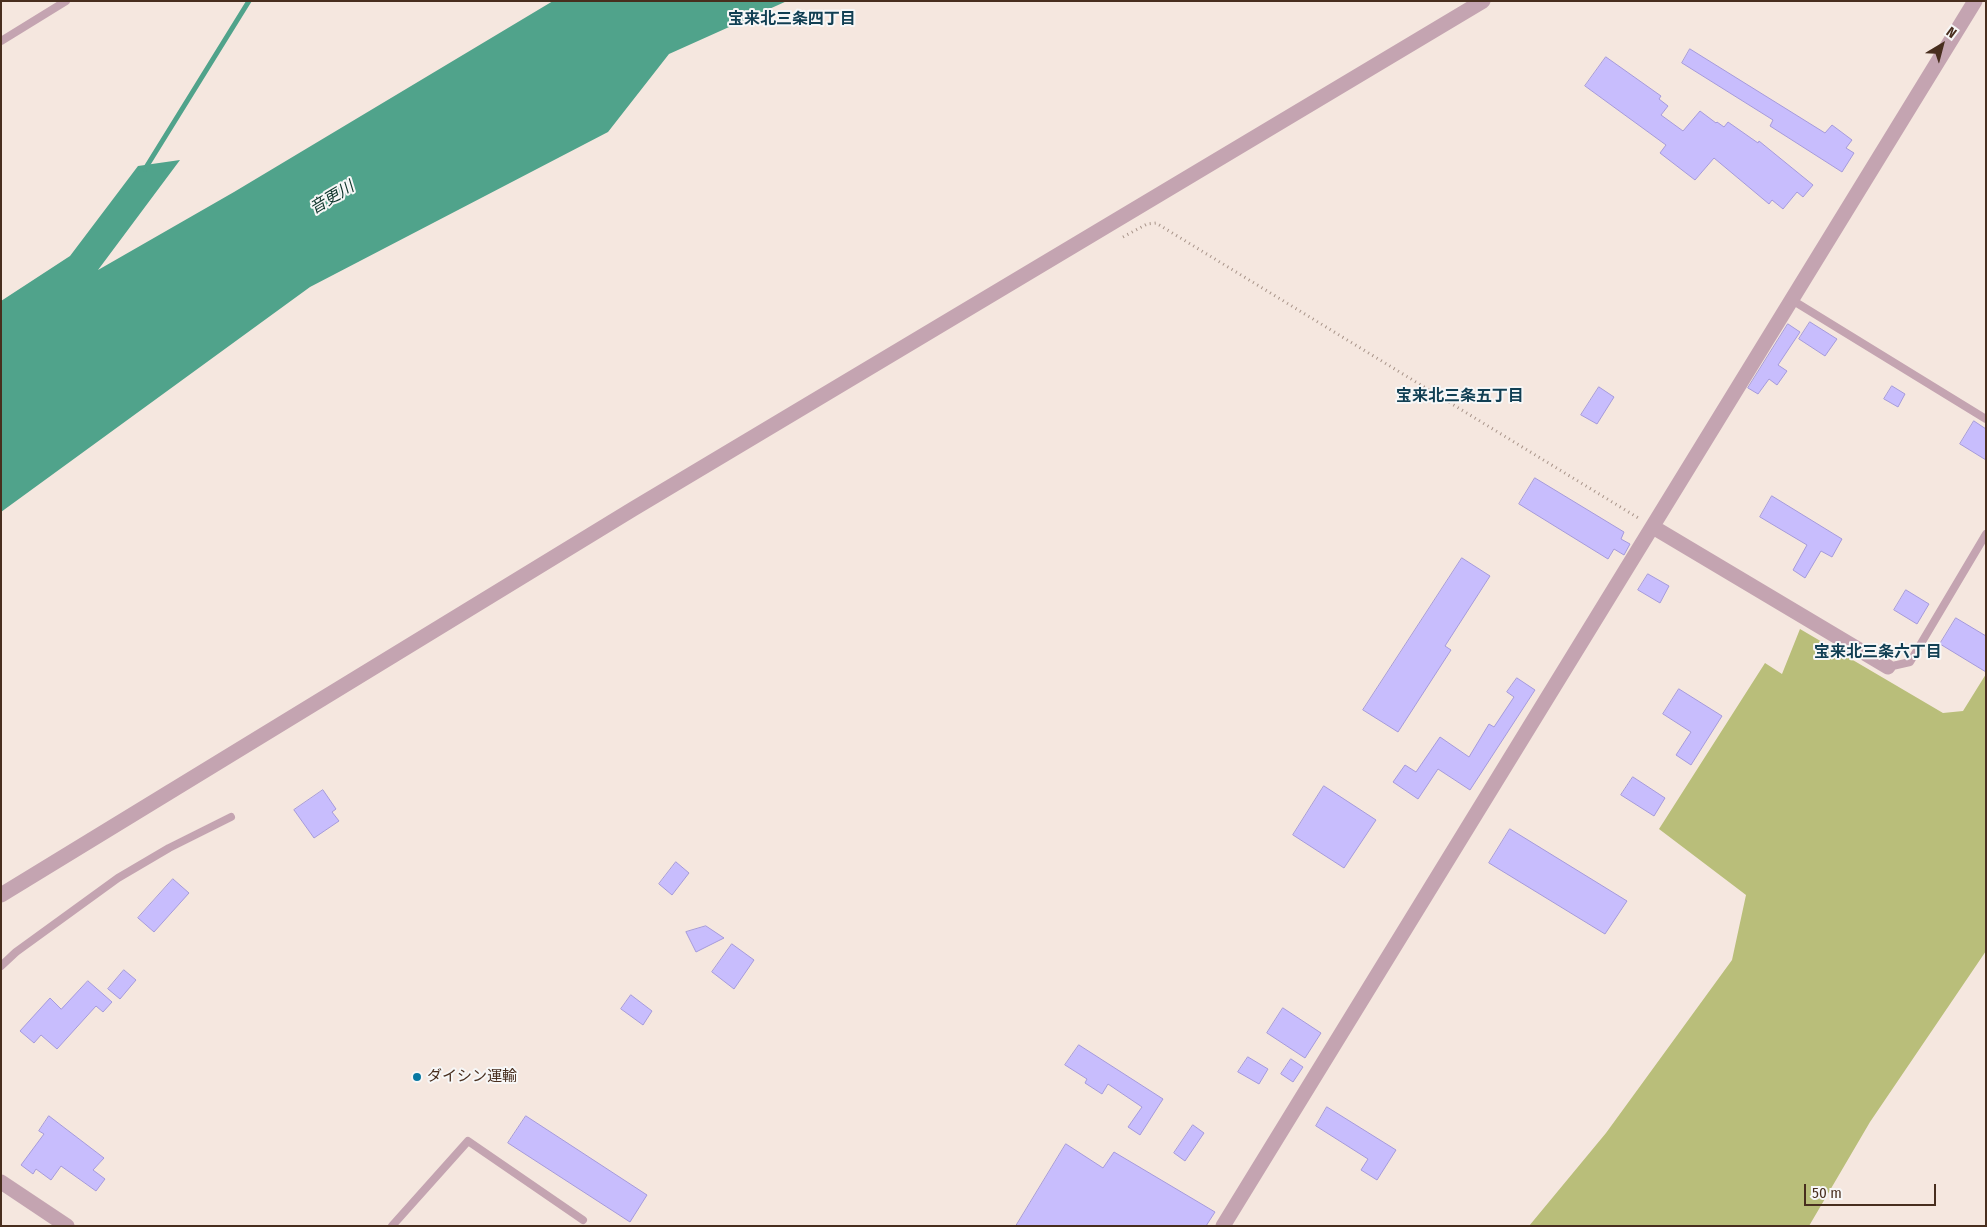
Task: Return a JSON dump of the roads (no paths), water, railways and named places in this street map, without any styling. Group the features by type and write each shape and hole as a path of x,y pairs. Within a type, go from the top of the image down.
{"street":[{"path":"1,895 624,514 1483,1"},
{"path":"1223,1226 1975,1"},
{"path":"1653,526 1888,667"},
{"path":"1,1182 67,1226"}],"lane":[{"path":"1,41 66,1"},
{"path":"1792,300 1986,419"},
{"path":"1888,667 1910,662 1986,534"},
{"path":"1,966 16,952 118,878 169,848 231,817"},
{"path":"392,1226 468,1141 583,1220"}],"water":[{"name":"音更川","path":"553,1 787,1 669,54 608,132 310,287 1,512 1,301 70,256 138,166 180,160 98,270 234,192"}],"waterway":[{"path":"145,169 249,1"}],"place":[{"name":"ダイシン運輸","path":"417,1077"}],"district":[{"name":"宝来北三条四丁目","path":"792,20"},
{"name":"宝来北三条五丁目","path":"1460,397"},
{"name":"宝来北三条六丁目","path":"1878,653"}]}
